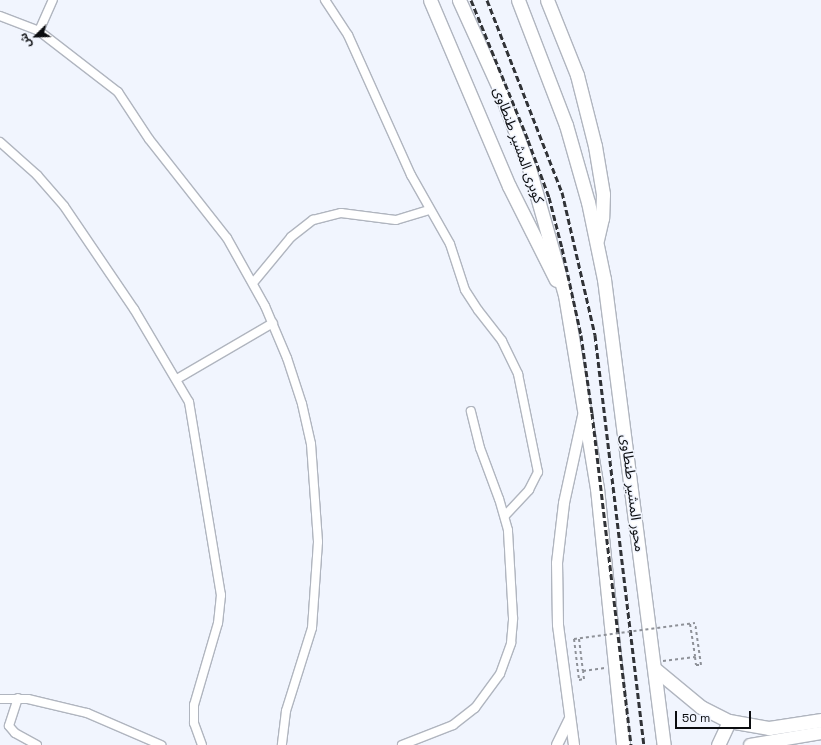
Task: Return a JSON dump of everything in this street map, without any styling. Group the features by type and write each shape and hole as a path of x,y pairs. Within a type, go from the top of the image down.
{"highway":[{"path":"430,0 509,186 565,295 585,408 603,540 614,667 623,745"},
{"name":"كوبرى المشير طنطاوى","path":"459,0 498,86 527,161 565,295"},
{"path":"518,0 566,125 596,241"},
{"path":"547,0 577,75 595,146 603,194 602,218 596,241"},
{"name":"محور المشير طنطاوى","path":"596,241 610,318 664,745"},
{"path":"654,666 701,707 728,721 769,728 821,720"},
{"path":"718,745 728,721"}],"main road":[{"path":"750,745 821,733"}],"street":[{"path":"39,31 53,0"},
{"path":"324,0 348,35 429,210 450,244 465,290 478,310 502,341 521,384 538,472 529,490 505,516"},
{"path":"0,16 39,31 118,92 149,139 227,238 253,283 273,323 308,424 317,516 317,567 312,628 286,710 282,745"},
{"path":"0,142 37,175 64,206 134,309 177,379 191,410 221,595 218,623 194,705 194,723 202,745"},
{"path":"253,283 291,237 312,220 341,214 396,220 429,210"},
{"path":"177,379 273,323"},
{"path":"574,745 569,720 558,625 557,563 564,503 585,408"},
{"path":"402,745 445,729 468,714 481,701 502,669 510,643 513,618 510,545 505,516 480,448 471,410"},
{"path":"18,698 9,726 15,733 37,745"},
{"path":"0,699 18,698 37,700 101,717 161,745"},
{"path":"557,745 569,720"}],"path":[{"path":"579,639 584,679 579,680 574,639 695,623 701,665 696,665 690,624"},
{"path":"654,666 695,657"},
{"path":"583,671 614,667"}],"railway":[{"path":"471,0 528,140 549,197 581,335 592,413 631,745"},
{"path":"487,0 562,192 595,335 644,745"}]}
